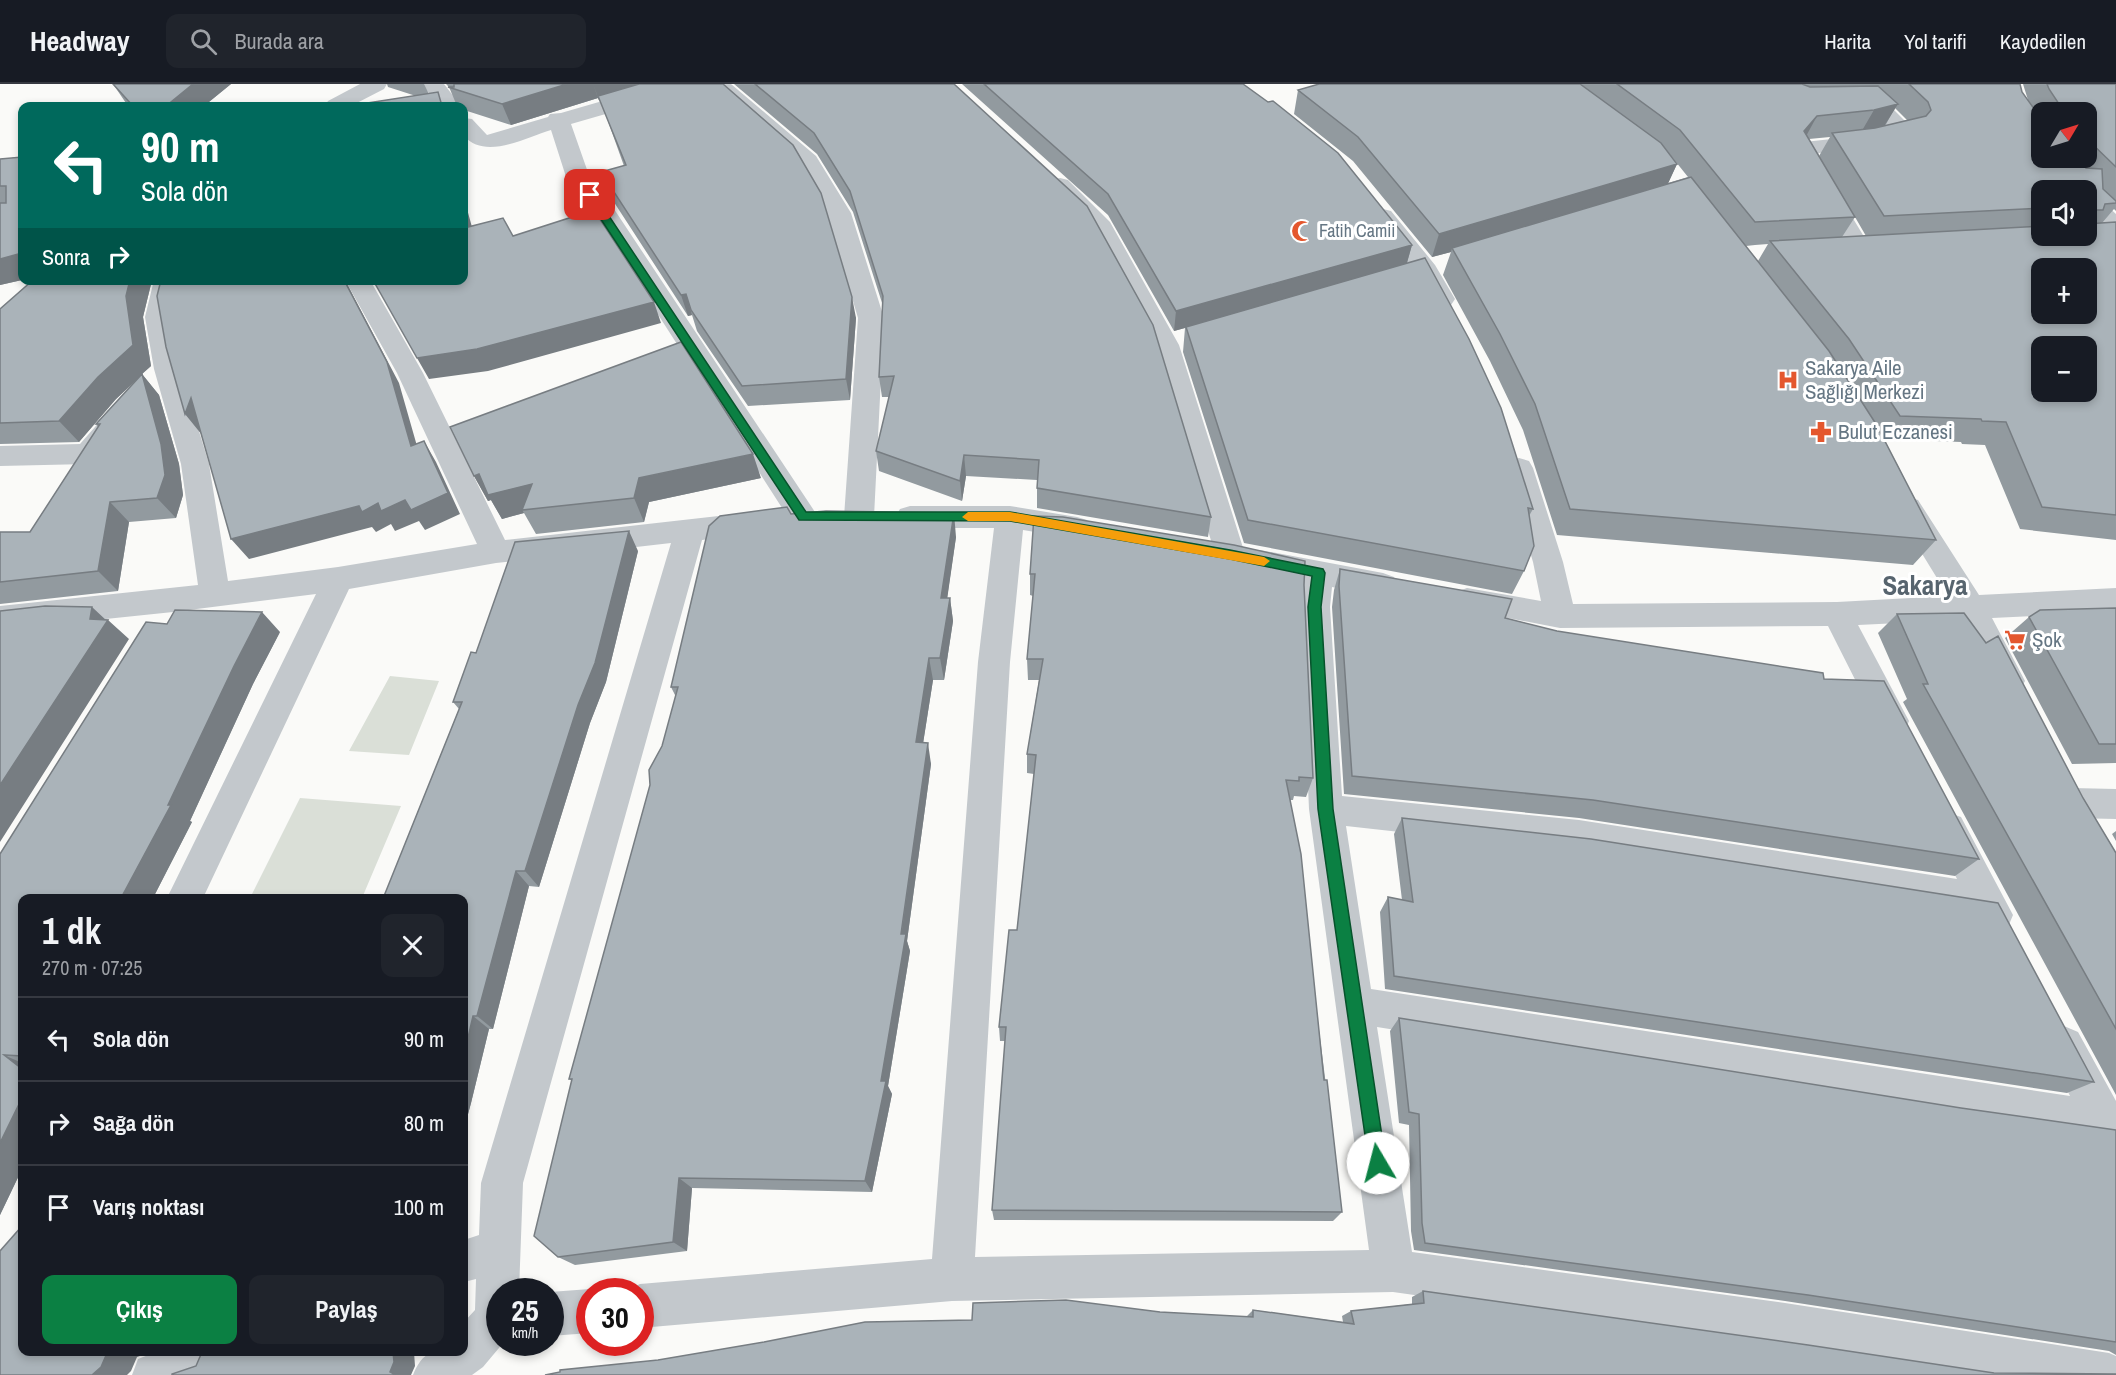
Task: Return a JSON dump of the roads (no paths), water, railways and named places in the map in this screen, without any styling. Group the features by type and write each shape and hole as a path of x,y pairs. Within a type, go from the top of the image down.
{"street":[{"path":"343,102 376,84"},
{"path":"433,84 447,102"},
{"path":"468,129 478,140 487,142 558,119 684,84"},
{"path":"718,84 808,161 838,213 871,318 831,517"},
{"path":"1829,102 1871,100 1903,132 1860,142 1812,147 1804,156 1860,250"},
{"path":"558,119 580,183 600,206 831,517"},
{"path":"1045,172 1098,222 1177,342 1230,554"},
{"path":"1366,195 1424,270 1454,321"},
{"path":"2097,208 2116,228"},
{"path":"166,285 158,317 167,369 195,464 215,595"},
{"path":"360,285 410,373 496,552"},
{"path":"1,456 88,454 136,399 167,369"},
{"path":"1510,442 1548,562 1560,616"},
{"path":"1897,489 1971,608 2019,700"},
{"path":"3,622 338,579 496,552 831,517 1010,517 1102,532"},
{"path":"952,1280 994,662 1010,517"},
{"path":"488,1278 482,1255 689,532"},
{"path":"1195,548 1411,590"},
{"path":"1318,573 1315,607 1326,809 1393,1271"},
{"path":"187,894 338,579"},
{"path":"1445,596 1560,616 1837,614 2116,600"},
{"path":"154,630 173,600"},
{"path":"1837,614 1909,752"},
{"path":"1937,804 2009,942"},
{"path":"2074,805 2116,804"},
{"path":"1326,809 1579,836 1987,900"},
{"path":"1355,1005 1936,1097 2111,1131"},
{"path":"2049,1015 2111,1131"},
{"path":"654,1305 952,1280 1393,1271 1785,1325 2109,1375"},
{"path":"468,1350 486,1331"},
{"path":"154,1375 197,1356"},
{"path":"435,1375 460,1356"}],"place":[{"name":"Fatih Camii","path":"1302,231"},
{"name":"Sakarya Aile Sağlığı Merkezi","path":"1788,380"},
{"name":"Bulut Eczanesi","path":"1821,432"},
{"name":"Şok","path":"2015,640"}],"district":[{"name":"Sakarya","path":"1925,586"}]}
